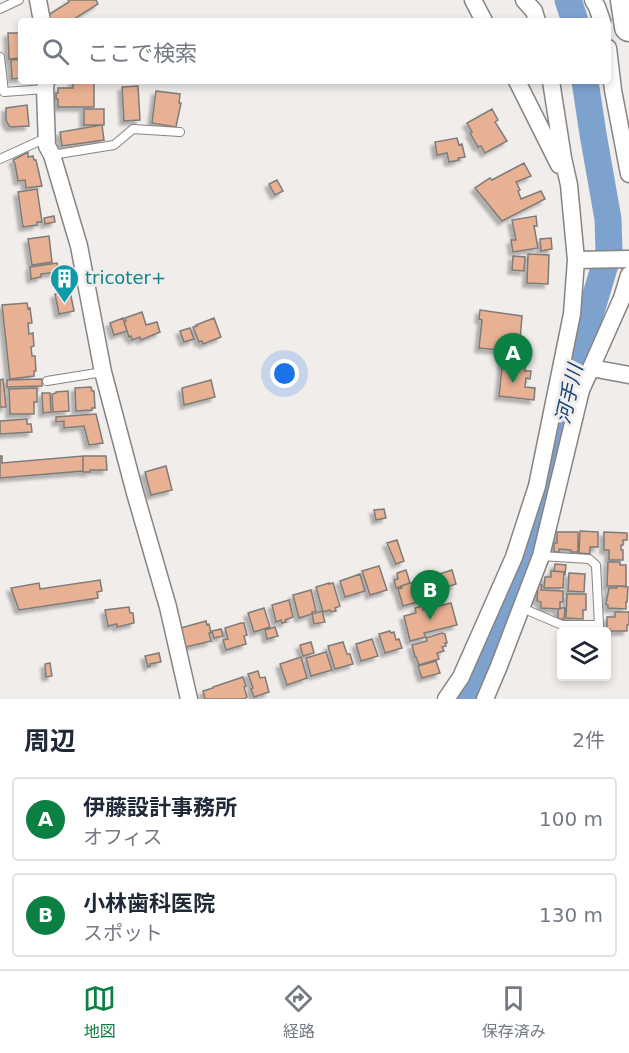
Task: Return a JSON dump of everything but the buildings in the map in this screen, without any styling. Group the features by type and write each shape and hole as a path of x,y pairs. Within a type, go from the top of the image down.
{"highway":[{"path":"625,0 629,27"}],"street":[{"path":"38,0 41,18"},
{"path":"473,0 482,18"},
{"path":"524,0 534,11 536,18"},
{"path":"593,0 601,18"},
{"path":"611,73 629,174"},
{"path":"518,84 569,185"},
{"path":"446,699 461,677 514,557 537,486 572,314 580,260 551,84"},
{"path":"45,85 47,146 52,155 79,246 103,372 168,607 189,699"},
{"path":"580,260 624,259"},
{"path":"484,699 541,556 581,390 622,298 629,275"},
{"path":"591,368 629,375"}],"lane":[{"path":"0,9 19,0"},
{"path":"0,57 4,92 45,85"},
{"path":"52,155 114,145 132,129 180,132"},
{"path":"0,159 46,138"},
{"path":"47,381 103,372"},
{"path":"522,608 562,625 599,625 596,565 589,559 541,556"}],"waterway":[{"name":"河手川","path":"568,0 574,18"},
{"name":"河手川","path":"471,699 494,650 544,505 576,362 609,251 608,219 585,84"}],"place":[{"name":"tricoter+","path":"64,304"},
{"name":"伊藤設計事務所","path":"513,383"},
{"name":"小林歯科医院","path":"430,620"}]}
